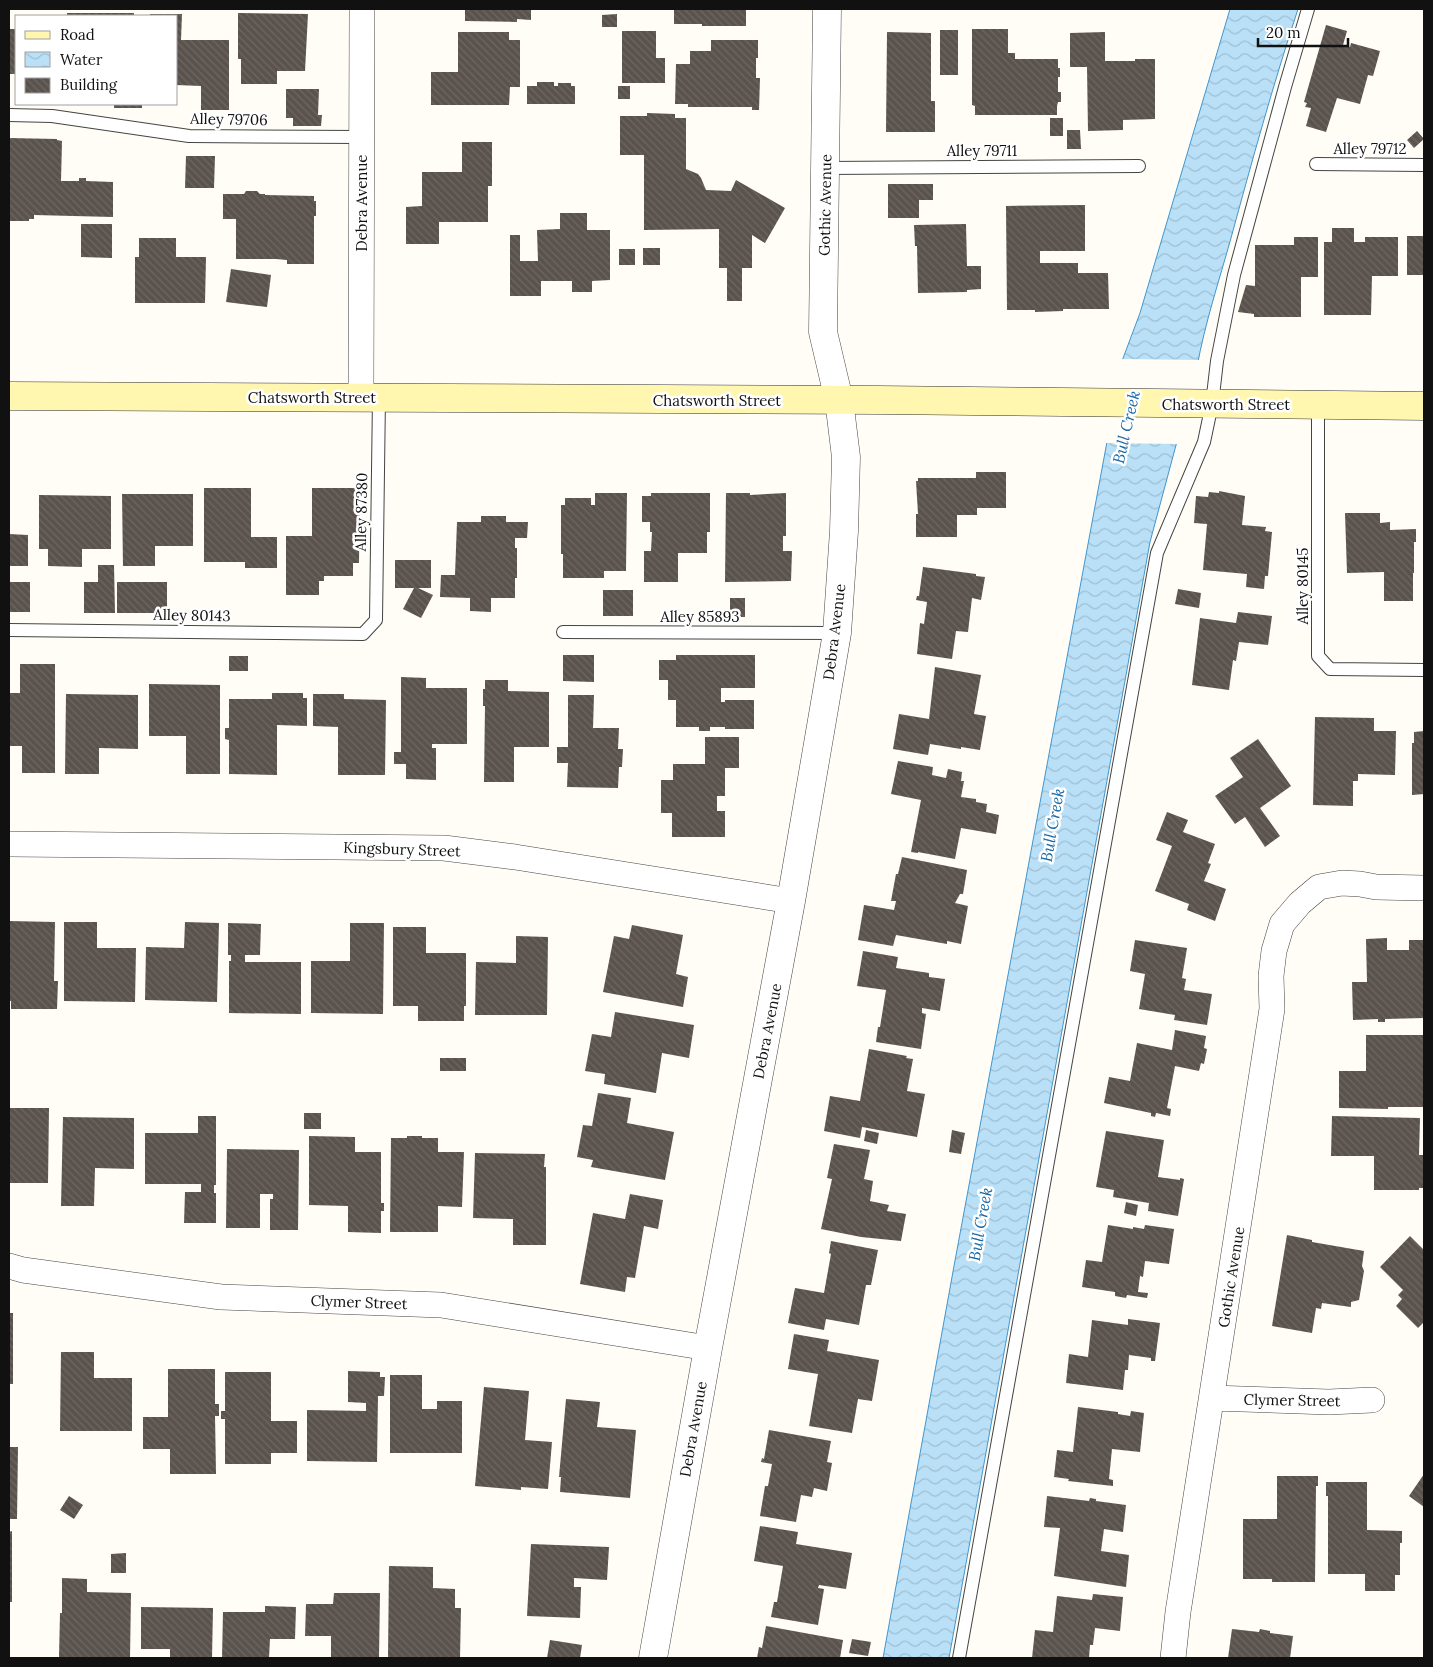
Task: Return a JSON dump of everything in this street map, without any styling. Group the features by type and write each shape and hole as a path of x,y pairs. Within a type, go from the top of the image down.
{"main road":[{"name":"Chatsworth Street","path":"9,396 839,400 1424,406"}],"street":[{"name":"Debra Avenue","path":"362,9 361,136 370,397"},
{"name":"Gothic Avenue","path":"828,9 823,332 839,400"},
{"name":"Debra Avenue","path":"653,1658 791,900 837,632 846,472 839,400"},
{"name":"Kingsbury Street","path":"9,844 444,848 515,857 791,900"},
{"name":"Gothic Avenue","path":"1173,1658 1178,1612 1272,1009 1271,976 1274,950 1282,924 1300,902 1319,887 1342,883 1424,888"},
{"name":"Clymer Street","path":"9,1266 23,1270 221,1298 441,1305 708,1348"},
{"name":"Clymer Street","path":"1212,1398 1329,1402 1372,1400"}],"lane":[{"path":"959,1658 1157,552 1204,442 1204,404 1217,360 1234,274 1284,86 1308,9"},
{"name":"Alley 79706","path":"9,115 52,116 189,136 361,136"},
{"name":"Alley 79712","path":"1316,164 1424,165"},
{"name":"Alley 79711","path":"825,168 1139,166"},
{"name":"Alley 87380","path":"370,397 376,620 371,626"},
{"name":"Alley 80145","path":"1318,404 1318,656 1330,669 1424,670"},
{"name":"Alley 80143","path":"9,630 363,634 371,626"},
{"name":"Alley 85893","path":"563,632 837,632"}],"water":[{"name":"Bull Creek","path":"1230,9 1298,9 1263,123 1204,334 1197,367 1150,542 949,1658 883,1658 1122,361 1140,313"}],"pier":[{"path":"1120,359 1201,360 1179,444 1104,443"}],"building":[{"path":"465,9 531,9 531,20 517,19 517,22 465,21"},
{"path":"674,9 746,9 746,26 674,24"},
{"path":"67,13 134,13 134,15 67,15"},
{"path":"238,13 308,14 305,71 277,71 277,84 241,84 241,59 238,59"},
{"path":"182,14 181,40 229,40 229,110 201,110 201,86 178,85 178,15 150,15"},
{"path":"617,14 617,27 602,27 602,15"},
{"path":"1326,25 1347,31 1343,45 1350,47 1351,43 1380,51 1373,76 1368,75 1360,104 1337,98 1326,132 1306,126 1311,108 1305,107 1307,103 1304,102"},
{"path":"9,29 15,29 15,74 9,74"},
{"path":"972,29 1008,29 1008,53 1015,53 1015,59 1058,59 1060,77 1058,77 1058,92 1061,92 1061,102 1058,102 1057,115 975,115 975,106 972,105"},
{"path":"940,30 958,30 958,75 940,75"},
{"path":"622,31 656,31 656,58 665,58 665,83 622,83"},
{"path":"458,32 509,32 509,40 520,40 520,87 510,87 509,105 431,105 431,72 458,72"},
{"path":"887,32 931,33 931,101 935,101 935,132 886,132"},
{"path":"1105,32 1105,61 1155,59 1155,119 1123,120 1123,130 1088,131 1087,67 1070,67 1070,33"},
{"path":"711,40 758,40 756,78 760,78 759,110 752,110 752,107 688,107 688,104 675,104 676,64 690,64 690,51 711,51"},
{"path":"537,82 554,82 554,86 558,86 558,83 571,83 571,86 575,86 575,104 527,104 527,86 537,86"},
{"path":"618,86 630,86 630,99 618,99"},
{"path":"286,89 319,89 318,115 322,115 321,126 293,126 293,118 286,118"},
{"path":"114,105 142,105 142,108 114,108"},
{"path":"647,113 675,114 675,118 686,118 686,169 698,174 706,190 731,191 736,180 785,208 765,243 752,235 752,268 742,268 742,301 727,301 727,268 719,268 719,229 644,230 644,155 620,155 620,116 647,116"},
{"path":"1050,118 1063,118 1063,136 1050,136"},
{"path":"1067,130 1080,130 1081,149 1067,149"},
{"path":"1417,131 1424,139 1414,148 1407,140"},
{"path":"9,138 57,139 62,141 61,181 79,181 79,178 86,178 86,181 113,182 113,217 34,215 34,219 29,219 29,221 9,221"},
{"path":"462,142 492,142 492,186 488,186 488,222 439,222 439,244 406,244 406,207 422,206 422,172 462,172"},
{"path":"186,156 215,156 214,188 185,188"},
{"path":"888,184 933,184 933,200 919,200 919,218 888,218"},
{"path":"246,191 257,191 265,195 314,196 316,216 314,216 314,264 287,264 287,260 276,259 236,259 236,219 223,219 223,194 244,194"},
{"path":"1085,205 1085,251 1040,251 1040,263 1078,263 1078,273 1108,273 1109,309 1063,309 1063,311 1035,312 1035,310 1007,310 1006,206"},
{"path":"560,213 587,213 587,230 610,230 610,280 592,281 592,292 572,292 572,281 541,281 541,296 510,296 510,235 520,235 520,261 538,261 537,230 560,229"},
{"path":"81,224 112,224 112,258 81,257"},
{"path":"966,224 967,266 981,266 981,289 967,290 967,292 918,293 917,246 915,246 914,225"},
{"path":"1332,228 1354,228 1354,242 1365,242 1365,237 1398,237 1398,276 1372,276 1371,315 1324,315 1324,242 1332,242"},
{"path":"1407,236 1424,236 1424,275 1407,275"},
{"path":"1294,237 1318,237 1318,277 1301,277 1301,317 1254,317 1254,314 1238,312 1246,285 1255,286 1255,245 1294,245"},
{"path":"139,238 176,238 176,257 206,257 205,303 135,303 135,257 139,257"},
{"path":"643,248 660,248 660,265 643,265"},
{"path":"619,249 635,249 635,265 619,265"},
{"path":"231,269 271,275 267,307 226,302"},
{"path":"976,472 1006,472 1006,508 977,508 977,515 957,515 957,537 916,537 916,514 918,514 916,481 918,481 918,478 976,478"},
{"path":"204,488 251,488 251,537 277,537 277,568 245,568 245,562 204,562"},
{"path":"312,488 360,488 359,563 353,563 353,576 324,576 324,581 319,581 319,595 286,595 286,536 312,536"},
{"path":"1219,491 1245,496 1242,525 1266,527 1265,531 1272,532 1268,576 1265,576 1264,589 1246,587 1247,574 1203,570 1207,524 1194,523 1196,496 1208,497 1209,492 1219,493"},
{"path":"595,493 627,493 626,571 604,571 604,578 563,578 561,505 565,505 565,498 591,498 591,505 595,505"},
{"path":"651,493 710,493 710,532 707,532 707,553 678,553 678,582 644,582 644,551 651,551 652,532 650,532 650,522 642,522 642,496 651,496"},
{"path":"726,493 750,493 750,495 786,493 786,536 783,536 783,551 792,551 791,581 725,582"},
{"path":"122,494 193,494 193,546 155,546 155,566 123,566"},
{"path":"39,495 111,496 111,549 82,549 82,567 48,566 48,549 39,549"},
{"path":"1345,513 1380,513 1380,523 1390,522 1390,530 1416,529 1413,601 1384,601 1384,572 1347,573"},
{"path":"481,516 506,516 506,522 528,522 527,538 515,538 517,578 515,578 515,598 491,598 491,612 470,611 470,598 440,597 441,575 455,575 457,522 481,522"},
{"path":"9,534 28,535 28,566 9,566"},
{"path":"395,560 431,560 431,588 418,588 433,595 421,618 403,609 414,588 395,588"},
{"path":"98,565 114,565 115,613 84,613 84,582 98,582"},
{"path":"923,567 976,574 976,576 985,577 981,600 972,598 968,632 956,631 952,659 917,654 920,623 924,624 927,602 916,600 917,596 919,596"},
{"path":"9,582 30,582 30,612 9,612"},
{"path":"117,582 167,582 167,613 117,613"},
{"path":"1178,589 1201,593 1199,608 1175,604"},
{"path":"603,590 633,590 633,616 603,616"},
{"path":"730,598 745,598 745,617 730,617"},
{"path":"1238,612 1272,616 1268,645 1239,642 1236,661 1233,660 1229,690 1192,685 1200,618 1236,623"},
{"path":"563,655 594,655 594,682 563,681"},
{"path":"676,655 755,655 755,688 721,688 721,702 725,702 725,700 754,700 754,729 710,727 710,731 699,731 699,727 676,727 676,700 668,700 668,680 659,680 659,660 676,660"},
{"path":"229,656 248,656 248,671 229,671"},
{"path":"20,664 55,664 55,773 22,773 22,746 9,746 9,693 20,693"},
{"path":"935,667 981,675 974,714 986,716 980,750 930,744 928,755 893,749 899,714 929,719"},
{"path":"401,677 426,678 426,688 467,688 467,744 432,744 432,748 436,748 436,780 406,779 406,764 394,764 394,752 401,752"},
{"path":"485,680 508,680 508,691 549,692 549,747 514,747 514,782 484,782 485,706 483,706 483,689 485,689"},
{"path":"149,684 220,685 220,774 186,774 186,736 149,736"},
{"path":"272,693 303,693 303,698 307,698 307,726 277,725 277,775 229,774 229,740 225,739 225,728 229,728 229,699 272,699"},
{"path":"66,694 138,695 138,749 99,748 99,774 65,774"},
{"path":"313,694 344,694 344,699 386,700 385,775 338,775 338,727 313,726"},
{"path":"568,695 594,695 593,728 619,728 618,749 623,749 622,767 619,767 618,788 567,787 568,763 557,763 557,747 568,747"},
{"path":"1315,717 1374,718 1374,731 1396,731 1395,775 1358,774 1358,781 1353,781 1353,806 1313,805"},
{"path":"1424,731 1424,794 1412,795 1412,743 1414,743 1414,732"},
{"path":"705,737 739,737 739,768 725,768 725,796 717,796 717,811 725,811 725,837 672,837 672,813 661,813 661,780 673,780 673,764 705,764"},
{"path":"1258,739 1291,786 1260,808 1280,836 1265,847 1245,817 1235,824 1215,796 1243,777 1230,758"},
{"path":"898,761 933,767 932,775 946,778 948,769 962,772 961,781 964,781 961,797 976,799 976,802 987,804 986,812 999,815 996,834 961,828 955,859 911,852 921,800 891,794"},
{"path":"1167,812 1188,820 1183,832 1215,844 1208,863 1211,864 1204,881 1226,889 1215,921 1187,910 1189,904 1155,891 1172,846 1156,840"},
{"path":"902,857 967,870 963,894 960,894 955,903 968,906 961,944 947,941 947,944 896,935 893,946 858,940 864,905 894,910 896,901 891,901 896,874 898,874"},
{"path":"9,921 55,922 54,981 58,981 57,1009 11,1009 11,1001 9,1001"},
{"path":"64,922 97,922 97,948 136,948 135,1002 64,1001"},
{"path":"185,922 219,923 217,1002 145,1000 146,947 184,948"},
{"path":"228,923 261,924 260,955 245,955 245,962 301,962 301,1014 229,1013 229,961 231,961 231,955 228,955"},
{"path":"350,923 384,923 383,1014 311,1013 311,961 350,961"},
{"path":"632,925 683,935 676,974 688,977 683,1007 603,992 614,936 629,939"},
{"path":"393,927 426,927 426,953 466,953 466,1006 464,1006 464,1021 418,1021 418,1006 393,1006"},
{"path":"516,936 548,937 547,1015 475,1015 476,962 516,963"},
{"path":"1387,938 1387,950 1409,950 1409,940 1424,940 1424,1018 1385,1019 1385,1022 1378,1022 1378,1019 1353,1020 1352,982 1367,982 1366,939"},
{"path":"1135,940 1187,948 1182,978 1186,979 1184,990 1212,994 1207,1025 1174,1020 1175,1015 1139,1009 1145,974 1130,971"},
{"path":"863,951 898,957 896,968 929,973 929,977 945,979 940,1011 922,1008 922,1013 926,1014 921,1049 876,1042 886,990 857,986"},
{"path":"615,1012 694,1025 689,1058 662,1053 656,1093 604,1084 605,1074 585,1071 592,1034 611,1037"},
{"path":"1175,1030 1206,1036 1204,1048 1207,1049 1204,1064 1201,1063 1199,1071 1175,1066 1167,1108 1171,1109 1170,1116 1156,1113 1155,1117 1151,1116 1151,1113 1104,1103 1109,1077 1130,1081 1137,1043 1172,1050"},
{"path":"1366,1035 1424,1035 1424,1107 1388,1107 1388,1109 1339,1108 1339,1071 1366,1071"},
{"path":"869,1049 907,1056 906,1058 913,1059 907,1091 925,1094 917,1137 862,1127 860,1138 824,1131 830,1096 860,1101"},
{"path":"440,1058 466,1058 466,1071 440,1071"},
{"path":"598,1093 631,1098 627,1123 674,1132 665,1180 591,1167 593,1160 577,1157 583,1125 592,1126"},
{"path":"9,1108 49,1108 48,1183 9,1183"},
{"path":"304,1113 321,1113 321,1129 304,1129"},
{"path":"198,1116 216,1116 216,1185 214,1185 214,1193 216,1193 216,1223 184,1223 185,1192 201,1192 201,1184 145,1184 145,1133 198,1133"},
{"path":"1332,1116 1420,1118 1419,1155 1424,1155 1424,1188 1419,1188 1419,1190 1374,1190 1374,1156 1331,1156"},
{"path":"63,1117 134,1118 134,1169 95,1168 94,1206 61,1206"},
{"path":"866,1130 879,1133 877,1144 864,1141"},
{"path":"952,1130 965,1133 961,1154 949,1152"},
{"path":"1106,1131 1164,1140 1158,1177 1184,1179 1178,1216 1148,1211 1149,1203 1113,1197 1114,1190 1096,1187"},
{"path":"309,1136 355,1137 355,1152 381,1152 381,1203 384,1203 384,1211 381,1211 381,1233 348,1232 348,1206 309,1205"},
{"path":"407,1136 438,1138 438,1152 464,1152 462,1207 438,1206 438,1232 390,1232 391,1138 407,1138"},
{"path":"834,1144 870,1150 864,1179 873,1181 870,1201 889,1205 887,1211 906,1214 901,1241 861,1237 821,1229 832,1179 827,1178"},
{"path":"227,1149 299,1150 298,1230 270,1230 270,1199 273,1199 273,1194 260,1194 260,1228 226,1228"},
{"path":"475,1153 545,1154 546,1245 513,1245 513,1219 473,1218"},
{"path":"630,1194 663,1200 658,1229 644,1226 635,1278 627,1277 625,1292 580,1284 593,1213 625,1219"},
{"path":"1126,1202 1138,1205 1136,1216 1124,1213"},
{"path":"1108,1225 1133,1229 1133,1227 1144,1229 1145,1225 1174,1229 1169,1264 1145,1261 1143,1277 1140,1276 1138,1292 1148,1293 1147,1298 1127,1295 1126,1298 1115,1296 1115,1292 1082,1287 1086,1260 1102,1262"},
{"path":"1287,1235 1312,1240 1312,1242 1364,1251 1362,1266 1364,1271 1359,1300 1351,1302 1351,1307 1322,1303 1321,1309 1316,1308 1312,1333 1272,1326"},
{"path":"1410,1236 1424,1250 1424,1322 1418,1328 1396,1306 1402,1299 1398,1295 1403,1290 1380,1267"},
{"path":"831,1241 878,1250 871,1285 866,1285 859,1325 826,1319 824,1330 788,1323 795,1288 824,1293 831,1254 829,1253"},
{"path":"9,1313 13,1313 13,1384 9,1384"},
{"path":"1128,1319 1160,1323 1155,1361 1151,1361 1151,1358 1129,1355 1128,1370 1125,1370 1123,1390 1066,1383 1069,1354 1088,1357 1092,1320 1128,1325"},
{"path":"794,1334 829,1340 827,1351 879,1360 872,1401 858,1399 852,1433 809,1426 818,1374 788,1369"},
{"path":"61,1352 94,1352 94,1378 132,1378 132,1431 60,1431"},
{"path":"168,1369 215,1369 215,1404 219,1404 219,1416 215,1416 216,1474 170,1474 170,1449 143,1449 143,1417 168,1417"},
{"path":"348,1371 380,1372 380,1377 385,1377 384,1396 378,1396 377,1462 307,1461 307,1410 366,1411 366,1403 348,1402"},
{"path":"225,1372 271,1372 271,1421 297,1421 297,1453 271,1453 271,1464 225,1464 225,1419 221,1419 221,1411 225,1411"},
{"path":"390,1375 422,1375 422,1409 437,1409 437,1401 462,1401 462,1453 390,1453"},
{"path":"484,1387 529,1391 525,1440 552,1442 548,1489 521,1487 521,1490 475,1486"},
{"path":"566,1399 600,1402 597,1427 636,1430 630,1498 560,1492 561,1477 559,1477"},
{"path":"1078,1407 1118,1412 1118,1414 1130,1416 1131,1411 1144,1413 1140,1452 1112,1449 1109,1479 1113,1480 1113,1486 1068,1481 1069,1479 1054,1477 1057,1450 1073,1452"},
{"path":"769,1430 831,1441 827,1462 832,1463 827,1491 814,1488 812,1497 801,1495 796,1522 760,1516 765,1486 768,1486 772,1464 761,1462 762,1458 764,1459"},
{"path":"9,1447 18,1447 17,1519 9,1519"},
{"path":"1424,1474 1424,1507 1409,1496"},
{"path":"1277,1476 1318,1476 1318,1486 1316,1486 1315,1582 1272,1582 1272,1579 1243,1579 1243,1519 1277,1519"},
{"path":"1326,1482 1367,1482 1367,1530 1402,1531 1400,1575 1395,1575 1395,1591 1365,1591 1365,1574 1328,1574 1328,1496 1326,1496"},
{"path":"69,1496 83,1505 74,1519 60,1510"},
{"path":"1047,1496 1089,1501 1090,1498 1096,1499 1096,1501 1126,1505 1123,1532 1104,1529 1101,1551 1129,1555 1126,1587 1054,1576 1060,1528 1044,1527"},
{"path":"760,1526 798,1532 796,1544 852,1553 846,1589 819,1585 818,1588 824,1589 818,1625 771,1617 774,1602 777,1602 783,1566 754,1561"},
{"path":"12,1531 12,1602 9,1602 9,1532"},
{"path":"531,1544 609,1547 607,1580 574,1578 574,1587 581,1587 580,1618 527,1616"},
{"path":"126,1553 126,1573 111,1573 111,1554"},
{"path":"389,1566 433,1567 433,1588 455,1589 455,1608 461,1608 460,1658 388,1658"},
{"path":"62,1578 87,1579 87,1592 131,1593 130,1658 59,1658"},
{"path":"334,1593 380,1593 379,1658 331,1658 331,1636 305,1636 306,1604 333,1604"},
{"path":"1093,1594 1123,1597 1120,1631 1095,1628 1093,1645 1090,1645 1089,1658 1032,1658 1035,1630 1053,1632 1057,1596 1092,1600"},
{"path":"265,1606 296,1607 295,1639 270,1639 269,1658 222,1658 223,1612 265,1612"},
{"path":"141,1607 213,1608 212,1658 170,1658 170,1649 141,1649"},
{"path":"766,1626 843,1640 840,1658 757,1658 759,1647 762,1648"},
{"path":"1232,1629 1259,1632 1260,1629 1270,1631 1270,1633 1293,1636 1290,1658 1228,1658"},
{"path":"852,1639 871,1642 868,1656 849,1653"},
{"path":"550,1640 582,1645 580,1658 547,1658"}]}
